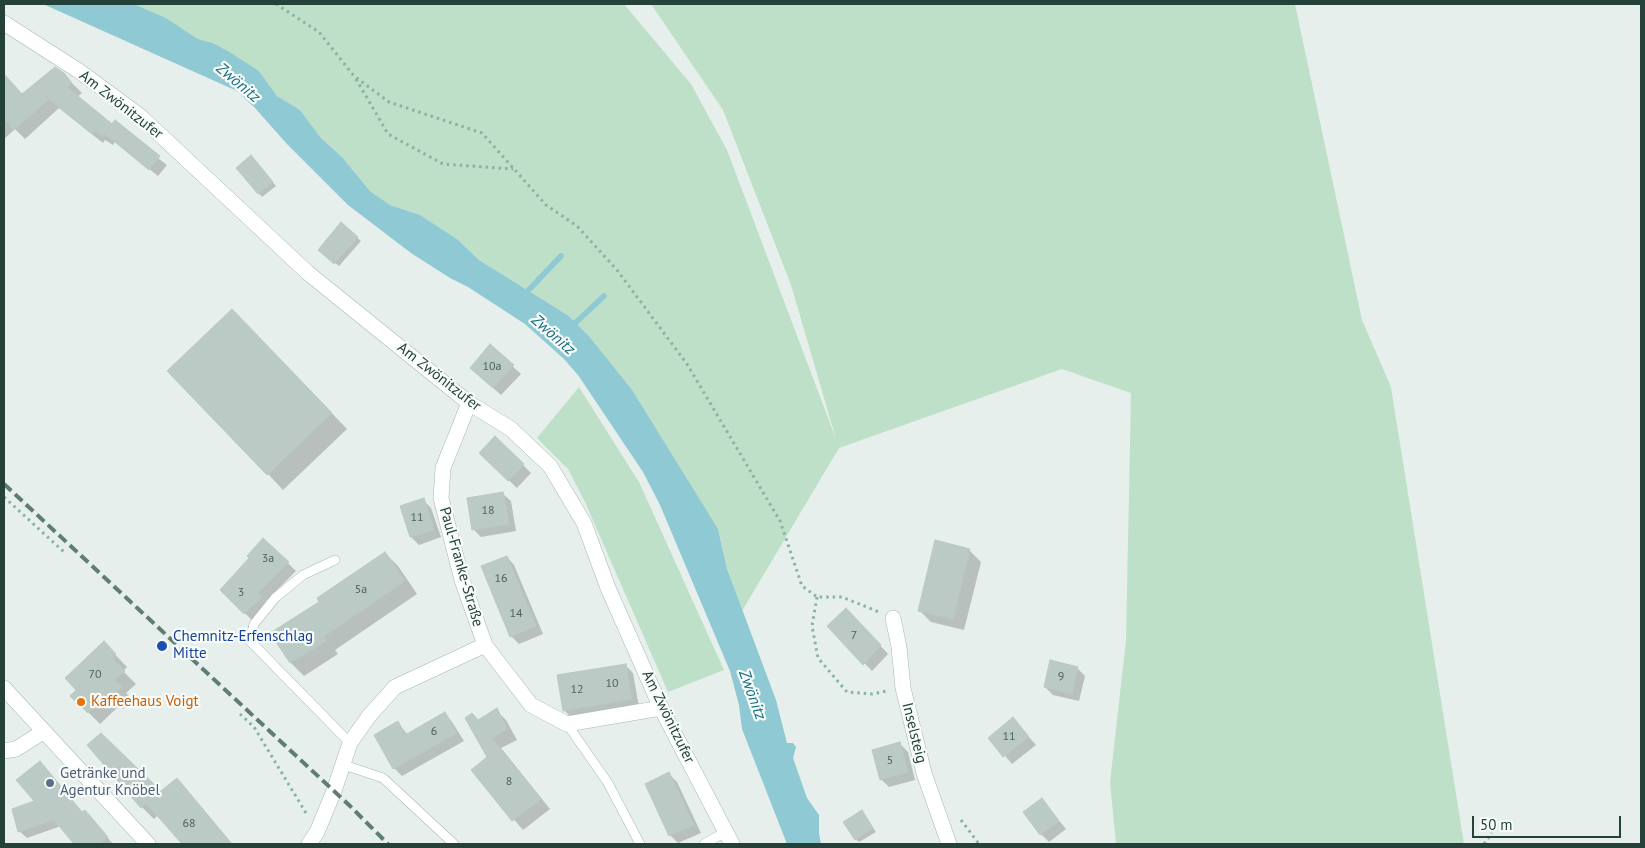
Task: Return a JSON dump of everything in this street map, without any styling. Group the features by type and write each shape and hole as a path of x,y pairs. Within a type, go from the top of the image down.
{"street":[{"name":"Am Zwönitzufer","path":"4,23 79,71 140,116 308,273 469,403 511,429 550,466 584,522 608,588 661,708 729,837"},
{"name":"Paul-Franke-Straße","path":"469,403 443,468 442,498 462,580 485,645 531,705 567,724"},
{"name":"Inselsteig","path":"893,618 899,647 903,688 924,773 949,844"},
{"name":"Paul-Franke-Straße","path":"313,838 344,765 350,743 369,716 395,687 485,645"},
{"path":"4,688 148,844"},
{"path":"567,724 661,708"},
{"path":"4,751 16,749 43,732"}],"lane":[{"path":"335,560 303,575 275,598 254,624 250,641 350,743"},
{"path":"567,724 608,782 640,844"},
{"path":"344,765 383,778 454,844"},
{"path":"704,844 729,837"}],"path":[{"path":"276,4 319,32 354,76 388,134 443,164 514,169"},
{"path":"354,76 389,102 482,133 546,205 577,226 610,263 687,364 780,521 802,586 817,597 842,597 893,618"},
{"path":"4,497 64,552"},
{"path":"817,597 812,626 818,658 837,681 848,692 872,694 903,688"},
{"path":"240,714 254,727 313,838"},
{"path":"1484,844 1492,833"}],"green space":[{"path":"134,4 624,4 691,84 727,150 836,439 791,285 723,110 651,4 1295,4 1362,320 1391,387 1464,844 1116,844 1110,782 1126,640 1131,393 1062,369 839,448 742,611 727,569 718,529 588,335 569,316 479,260 457,239 420,215 390,205 370,191 342,157 321,138 300,110 277,96 259,71 213,43 198,39 166,18"},
{"path":"579,387 639,482 724,670 668,692 585,502 568,469 537,438"}],"water":[{"name":"Zwönitz","path":"43,4 134,4 166,18 198,39 213,43 231,53 259,71 277,96 300,110 321,138 342,157 370,191 390,205 420,215 457,239 479,260 569,316 588,335 632,390 718,529 727,569 776,700 787,743 793,743 796,747 793,758 807,798 819,815 821,844 787,844 742,729 739,705 730,671 660,505 643,472 578,375 564,359 525,324 411,253 348,205 237,91"}],"building":[{"path":"55,67 64,73 72,83 67,87 112,124 102,136 95,130 92,134 49,99 14,130 4,119 4,74 22,94"},
{"path":"115,120 160,156 149,170 104,133"},
{"path":"251,155 273,182 258,194 236,168"},
{"path":"341,222 358,237 334,264 318,250"},
{"path":"232,309 332,413 267,475 167,371"},
{"path":"490,344 514,365 493,388 470,368"},
{"path":"495,436 524,464 508,481 479,453"},
{"path":"503,492 509,524 472,530 467,498"},
{"path":"424,498 434,530 410,537 400,506"},
{"path":"263,538 289,562 258,593 262,597 244,614 220,590 249,558 247,556"},
{"path":"935,540 970,549 953,619 918,611"},
{"path":"385,552 405,581 323,637 326,641 290,663 270,633 319,602 317,598"},
{"path":"507,556 536,626 510,637 481,566"},
{"path":"846,608 881,645 863,665 827,626"},
{"path":"104,641 116,654 112,658 125,671 115,680 122,687 111,698 107,694 88,713 70,696 76,690 65,678"},
{"path":"1050,660 1078,667 1072,694 1044,687"},
{"path":"626,664 632,699 563,711 557,675"},
{"path":"497,708 507,729 492,738 541,799 512,821 471,770 487,757 465,718 472,713 478,720"},
{"path":"445,712 457,733 393,769 374,735 398,721 405,735"},
{"path":"1013,717 1029,737 1003,757 988,738"},
{"path":"101,733 161,791 177,778 232,844 182,844 146,803 141,808 87,745"},
{"path":"900,742 908,772 880,780 872,750"},
{"path":"40,761 82,812 85,810 108,837 99,844 74,844 54,820 18,832 12,809 34,801 16,780"},
{"path":"669,772 694,825 669,836 645,784"},
{"path":"1042,798 1059,821 1040,835 1023,812"},
{"path":"862,810 873,828 855,840 843,822"}],"waterway":[{"path":"523,296 561,256"},
{"path":"571,327 604,296"}],"railway":[{"path":"4,484 349,805 388,844"}],"place":[{"name":"Chemnitz-Erfenschlag Mitte","path":"162,646"},
{"name":"Kaffeehaus Voigt","path":"81,702"},
{"name":"Getränke und Agentur Knöbel","path":"50,783"}]}
